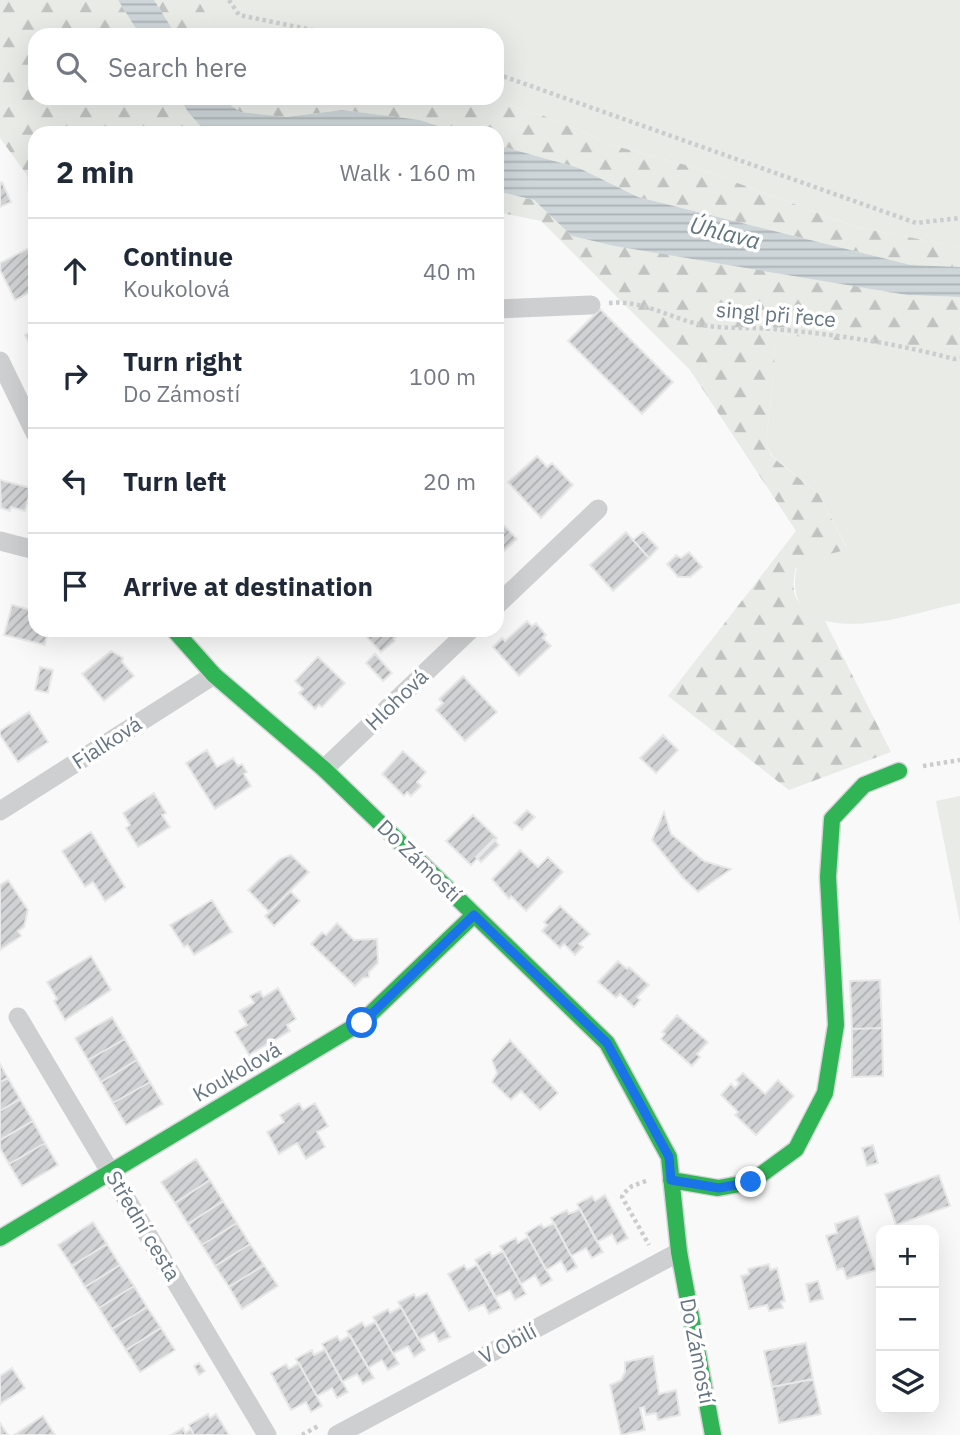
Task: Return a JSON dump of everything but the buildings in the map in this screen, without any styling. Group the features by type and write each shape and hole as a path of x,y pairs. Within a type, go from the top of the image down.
{"street":[{"path":"504,309 591,305"},
{"path":"0,362 28,419"},
{"path":"504,598 598,509"},
{"path":"0,541 28,548"},
{"name":"Do Zámostí","path":"180,637 214,675 324,769 607,1043 669,1157 678,1252 713,1435"},
{"name":"Hlohová","path":"324,769 463,637"},
{"name":"Fialková","path":"0,811 214,675"},
{"path":"671,1180 719,1188 751,1182 796,1149 825,1093 836,1025 828,877 832,819 864,785 899,771"},
{"name":"Koukolová","path":"0,1238 362,1023 474,915"},
{"name":"Střední cesta","path":"18,1017 267,1435"},
{"name":"V Obilí","path":"337,1435 678,1252"}],"path":[{"path":"229,0 239,15 303,28"},
{"path":"504,76 916,223 960,218"},
{"name":"singl při řece","path":"591,305 627,301 707,326 773,329 855,338 954,359 960,358"},
{"path":"899,771 960,760"},
{"path":"659,1263 622,1198 632,1186 651,1179 671,1180"}],"green space":[{"path":"0,0 118,0 136,28 28,28 28,105 185,105 202,126 28,126 28,196 27,175 0,138"},
{"path":"154,0 198,0 214,28 172,28"},
{"path":"198,0 960,0 960,247 856,227 697,168 619,147 544,116 504,104 504,28 214,28"},
{"path":"504,104 544,116 619,147 697,168 856,227 960,247 960,267 911,265 638,197 579,168 504,147 504,126 438,126 420,120 342,110 286,117 240,112 230,105"},
{"path":"504,193 534,200 572,236 907,295 960,297 960,347 882,344 784,335 775,337 766,440 771,456 819,494 846,547 842,551 804,560 795,569 793,587 801,605 825,621 891,752 789,790 668,696 796,531 690,370 541,221 504,213"},
{"path":"775,336 960,347 960,603 859,624 817,618 800,603 795,589 799,564 813,556 842,551 846,546 819,494 772,456 766,441"},
{"path":"960,796 960,923 936,801"}],"water":[{"path":"118,0 154,0 172,28 136,28"},
{"path":"184,105 230,105 240,112 286,117 342,110 420,120 438,126 201,126"},
{"name":"Úhlava","path":"504,147 579,168 638,197 911,265 960,267 960,297 907,295 615,246 572,236 534,200 504,193"}],"traffic: fast":[{"path":"180,637 214,675 324,769 607,1043 669,1157 679,1252 713,1435"},
{"path":"671,1180 718,1188 751,1182 796,1149 825,1093 836,1025 828,877 832,819 864,785 899,771"},
{"path":"0,1238 362,1022 474,915"}],"route":[{"path":"362,1023 474,915 607,1043 669,1157 671,1180 719,1188 751,1182"}]}
